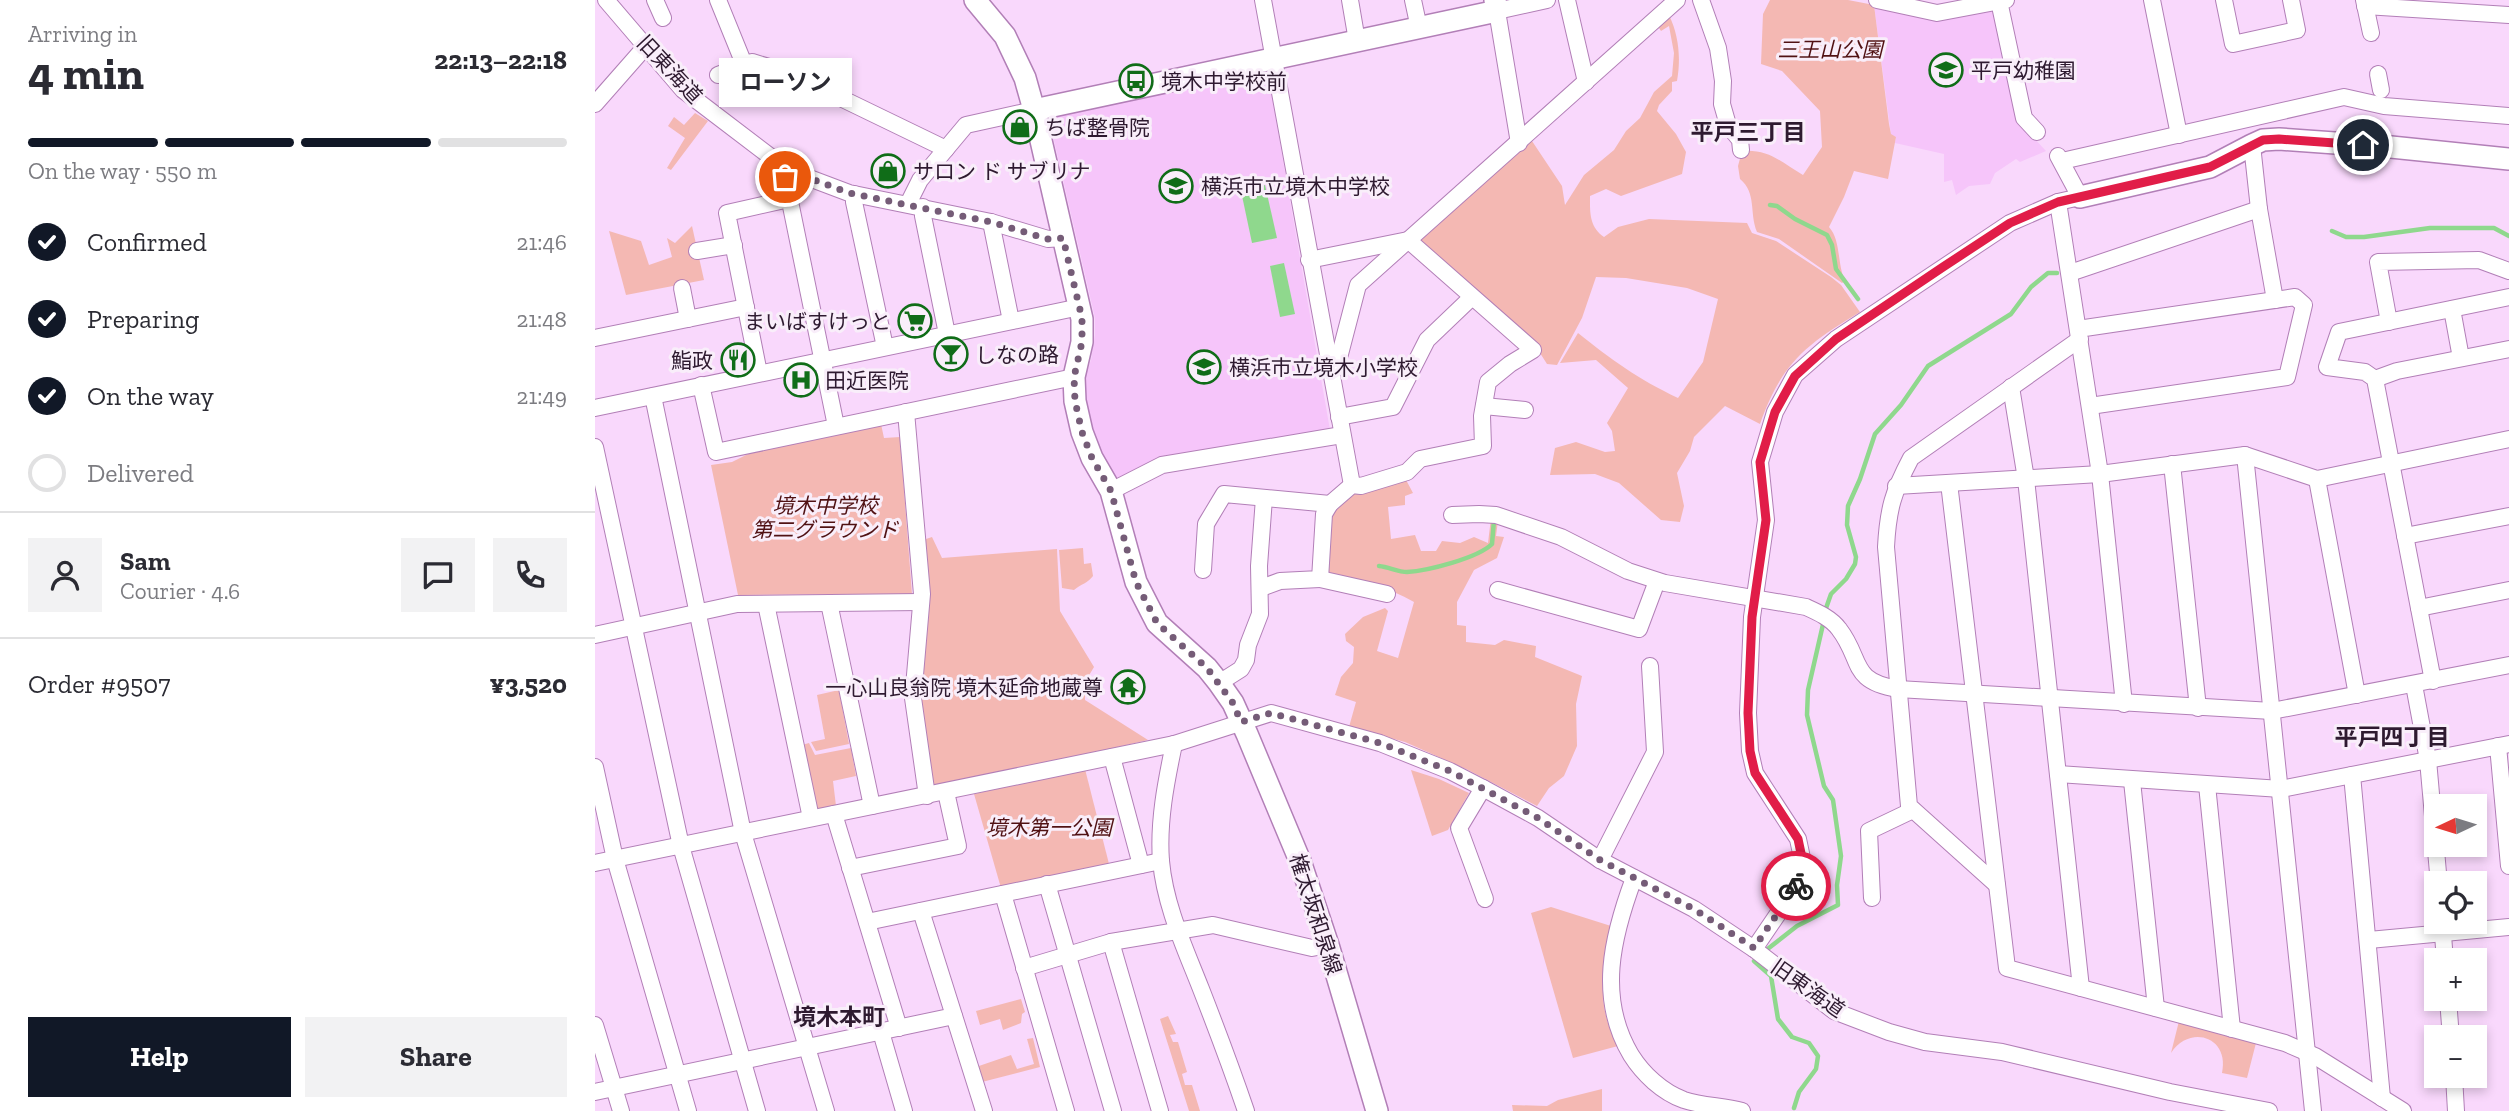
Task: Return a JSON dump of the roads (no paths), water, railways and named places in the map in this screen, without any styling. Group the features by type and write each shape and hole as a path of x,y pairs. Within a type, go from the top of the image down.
{"street":[{"name":"旧東海道","path":"606,0 686,89 788,170 855,194 991,222 1048,239 1063,238"},
{"path":"655,0 663,18"},
{"path":"718,0 744,64"},
{"path":"595,863 1174,744 1241,722 1233,703 1219,683 1190,653 1165,633 1151,613 1136,582 1111,491 1092,458 1082,432 1075,401 1074,377 1082,342 1080,307 1034,110 1024,78 1005,36 975,0"},
{"path":"1263,0 1352,485"},
{"path":"1350,0 1357,41"},
{"path":"1413,0 1419,28"},
{"path":"947,334 916,206 920,180 966,125 1419,28 1496,6 1547,0"},
{"path":"1567,0 1585,82"},
{"path":"1329,366 1340,354 1358,285 1677,0"},
{"path":"1701,0 1718,48 1723,81 1722,104 1728,125 1740,140 1741,150"},
{"path":"1877,0 1937,13 1957,5 2003,1 2024,118 2037,132"},
{"path":"2152,0 2179,135"},
{"path":"2224,0 2233,44 2297,30 2291,0"},
{"path":"2371,33 2364,3 2509,15"},
{"path":"1496,6 1519,143"},
{"path":"595,104 646,46"},
{"path":"718,75 751,62 789,73 946,149"},
{"path":"2080,197 2060,158 2179,135 2344,97 2383,98 2509,116"},
{"path":"1759,952 1801,880 1802,858 1798,839 1755,773 1750,751 1748,713 1755,598 1766,520 1760,462 1775,412 1795,376 1836,339 1943,267 2010,223 2058,202 2210,167 2263,140 2391,147 2509,159"},
{"path":"2252,145 2259,209 2275,300"},
{"path":"788,170 785,177 789,199 836,426"},
{"path":"855,194 854,202 885,347"},
{"path":"759,373 727,213 789,199"},
{"path":"2058,202 2100,474 2124,704"},
{"path":"2070,273 2259,209"},
{"path":"991,222 1011,321"},
{"path":"1309,260 1408,240"},
{"path":"1320,579 1324,514 1329,505 1352,485 1361,486 1407,472 1420,460 1483,446 1483,406 1488,382 1533,350 1408,240"},
{"path":"697,251 734,245"},
{"path":"2389,322 2378,262 2479,260 2509,271"},
{"path":"682,288 688,319"},
{"path":"1339,417 1393,407 1427,340 1472,297"},
{"path":"1997,885 1909,806 1886,547 1888,513 1896,486 1911,458 2011,387 2079,334 2295,297 2304,305 2287,377 2090,406"},
{"path":"2433,681 2375,379 2365,372 2327,367 2339,332 2509,298"},
{"path":"595,338 746,307"},
{"path":"595,408 1080,307"},
{"path":"2452,309 2461,358"},
{"path":"2375,379 2397,370 2509,349"},
{"path":"701,385 716,452 1074,377"},
{"path":"2011,387 2026,479 2081,988"},
{"path":"653,396 743,834 826,1111"},
{"path":"1483,406 1525,410"},
{"path":"907,412 921,601 913,698 927,796"},
{"path":"1111,491 1162,465 1342,435"},
{"path":"1896,486 2100,474 2245,455 2317,479 2509,439"},
{"path":"595,447 681,846 757,1111"},
{"path":"2245,455 2313,1111"},
{"path":"2172,464 2198,708"},
{"path":"2317,479 2357,695"},
{"path":"1949,483 2007,968 2285,1043 2308,1053 2403,1111"},
{"path":"1203,570 1206,524 1224,494 1329,505"},
{"path":"1219,683 1241,669 1260,614 1259,566 1264,498"},
{"path":"1452,515 1496,515 1561,537 1628,571 1657,581 1805,607 1824,616 1839,628 1858,668 1874,684 1898,689 2272,711 2509,665"},
{"path":"2405,536 2509,516"},
{"path":"1261,588 1280,581 1320,579 1387,594"},
{"path":"1498,590 1639,629 1657,581"},
{"path":"2419,608 2509,590"},
{"path":"595,635 737,604 921,601"},
{"path":"829,603 872,806"},
{"path":"766,604 811,818"},
{"path":"1600,860 1655,752 1650,666"},
{"path":"2414,685 2428,760 2438,871"},
{"name":"旧東海道","path":"1241,722 1271,713 1380,743 1450,771 1538,818 1600,860 1694,909 1759,952 1834,1011 1889,1032 1925,1042 2002,1052 2170,1092 2269,1111"},
{"name":"権太坂和泉線","path":"1241,722 1300,861 1377,1111"},
{"path":"1174,744 1161,811 1161,861 1166,893 1178,932 1227,1055 1245,1111"},
{"path":"2059,774 2281,789 2504,745 2509,866"},
{"path":"1112,757 1141,865"},
{"path":"595,767 615,859 688,1111"},
{"path":"2352,775 2382,1098"},
{"path":"2132,781 2156,1008"},
{"path":"2207,785 2232,1029"},
{"path":"1483,788 1459,828 1485,899"},
{"path":"851,869 958,846 946,792"},
{"path":"1872,898 1869,831 1913,810"},
{"path":"834,814 899,1028"},
{"path":"867,922 1161,861"},
{"path":"1634,878 1614,951 1610,986 1612,1013 1621,1038 1638,1066 1654,1083 1684,1100 1742,1111"},
{"path":"1048,884 1113,1111"},
{"path":"1003,894 1066,1111"},
{"path":"921,911 984,1111"},
{"path":"1024,968 1111,942 1213,925 1312,948 1328,945"},
{"path":"2487,928 2509,928"},
{"path":"2369,940 2424,931"},
{"path":"1111,942 1160,1111"},
{"path":"595,1092 954,1016"},
{"path":"595,1025 621,1111"},
{"path":"881,1032 904,1111"},
{"path":"2455,1088 2456,1111"}],"waterway":[{"path":"1770,205 1777,206 1795,219 1827,235 1832,245 1836,269 1858,299"},
{"path":"2332,231 2346,237 2364,237 2430,228 2494,228 2509,236"},
{"path":"1825,611 1831,594 1846,579 1855,564 1856,557 1847,525 1848,506 1875,434 1901,405 1928,366 2011,314 2031,287 2048,273 2057,273"},
{"path":"1379,566 1407,572 1464,559 1492,544 1494,520"},
{"path":"1765,951 1797,926 1838,905 1837,885 1841,856 1833,800 1824,786 1807,715 1808,690 1824,620"},
{"path":"1758,957 1754,961 1771,976 1778,1019 1792,1037 1809,1043 1818,1056 1816,1069 1799,1092 1794,1108"}],"place":[{"name":"平戸幼稚園","path":"1946,70"},
{"name":"境木中学校前","path":"1136,81"},
{"name":"ちば整骨院","path":"1020,127"},
{"name":"サロン ド サブリナ","path":"888,171"},
{"name":"ローソン","path":"785,177"},
{"name":"横浜市立境木中学校","path":"1176,186"},
{"name":"まいばすけっと","path":"915,321"},
{"name":"しなの路","path":"951,354"},
{"name":"鮨政","path":"738,360"},
{"name":"横浜市立境木小学校","path":"1204,367"},
{"name":"田近医院","path":"801,380"},
{"name":"一心山良翁院 境木延命地蔵尊","path":"1128,687"}],"district":[{"name":"平戸三丁目","path":"1748,132"},
{"name":"平戸四丁目","path":"2392,737"},
{"name":"境木本町","path":"839,1017"}],"park label":[{"name":"三王山公園","path":"1830,49"},
{"name":"境木中学校 第二グラウンド","path":"825,517"},
{"name":"境木第一公園","path":"1049,827"}]}
